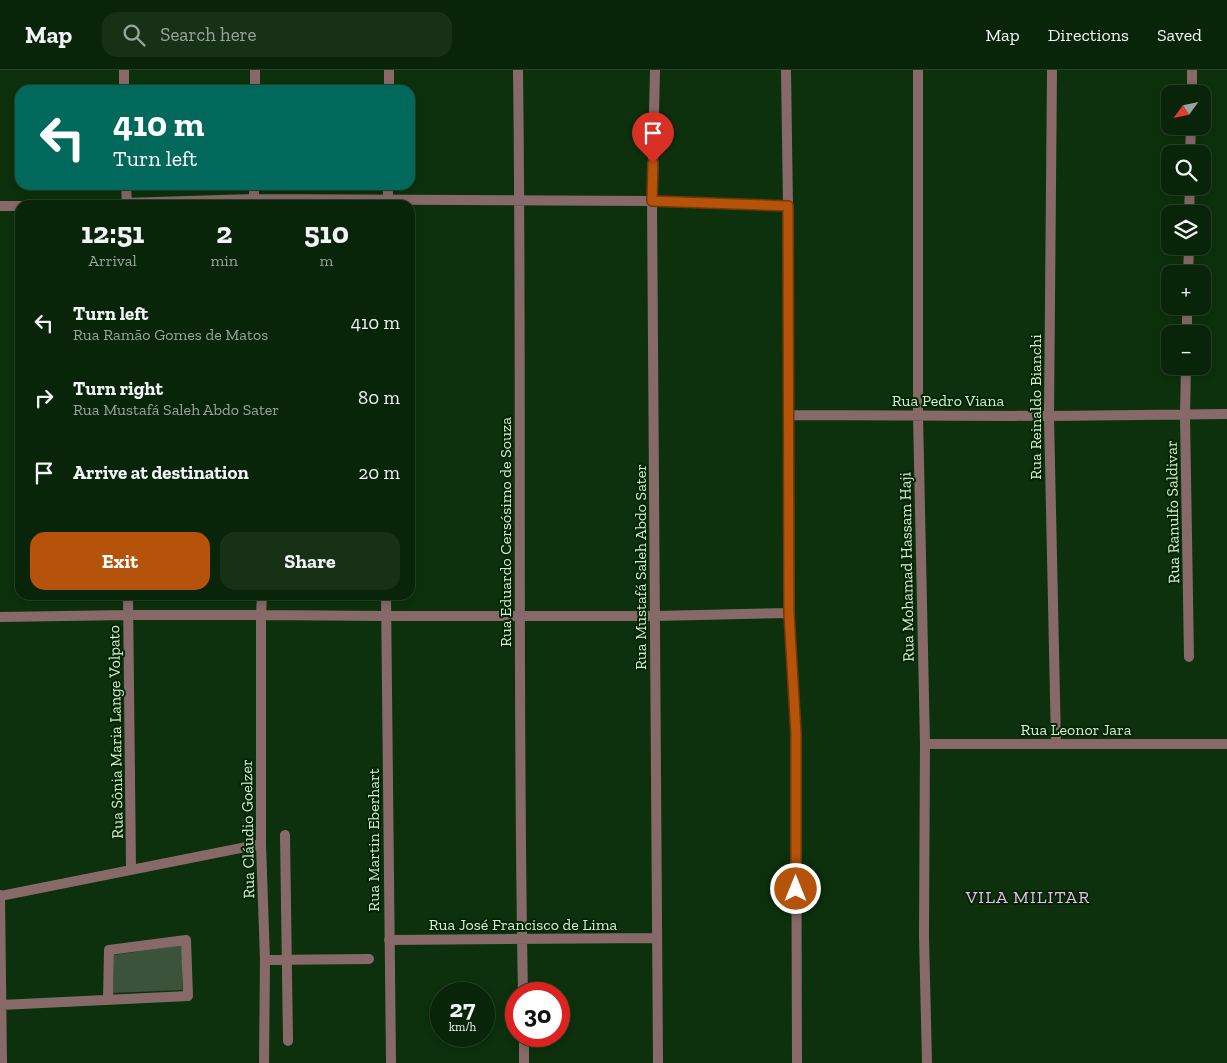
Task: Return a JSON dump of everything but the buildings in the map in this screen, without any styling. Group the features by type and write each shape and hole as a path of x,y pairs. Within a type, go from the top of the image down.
{"street":[{"path":"124,70 124,85"},
{"path":"255,70 255,85"},
{"path":"389,70 389,85"},
{"name":"Rua Eduardo Cersósimo de Souza","path":"518,70 523,982"},
{"name":"Rua Mustafá Saleh Abdo Sater","path":"655,70 652,201 658,1063"},
{"path":"786,70 789,613 796,734 797,1063"},
{"name":"Rua Mohamad Hassam Haji","path":"918,70 918,415 925,744 924,936 926,1063"},
{"name":"Rua Reinaldo Bianchi","path":"1052,70 1049,416 1056,744"},
{"path":"1192,70 1192,85"},
{"path":"415,203 652,201 788,206"},
{"path":"0,206 15,206"},
{"name":"Rua Ranulfo Saldivar","path":"1186,375 1190,657"},
{"name":"Rua Pedro Viana","path":"789,415 1049,416 1227,414"},
{"name":"Rua Sônia Maria Lange Volpato","path":"128,600 131,869"},
{"name":"Rua Cláudio Goelzer","path":"262,600 261,844 265,960 264,1063"},
{"name":"Rua Martin Eberhart","path":"386,600 391,1063"},
{"path":"0,618 128,615 655,616 789,613"},
{"name":"Rua Leonor Jara","path":"925,744 1227,744"},
{"path":"285,835 288,1041"},
{"path":"2,1063 0,895 261,844"},
{"name":"Rua José Francisco de Lima","path":"389,940 657,938"},
{"path":"1,1005 108,1000 188,996 186,940 109,950 108,1000"},
{"path":"265,960 369,959"},
{"path":"524,1047 524,1063"}],"green space":[{"path":"182,945 182,990 113,993 114,955"}],"district":[{"name":"VILA MILITAR","path":"1028,897"}],"route":[{"path":"653,163 652,201 788,206 789,613 796,734 796,889"}]}
